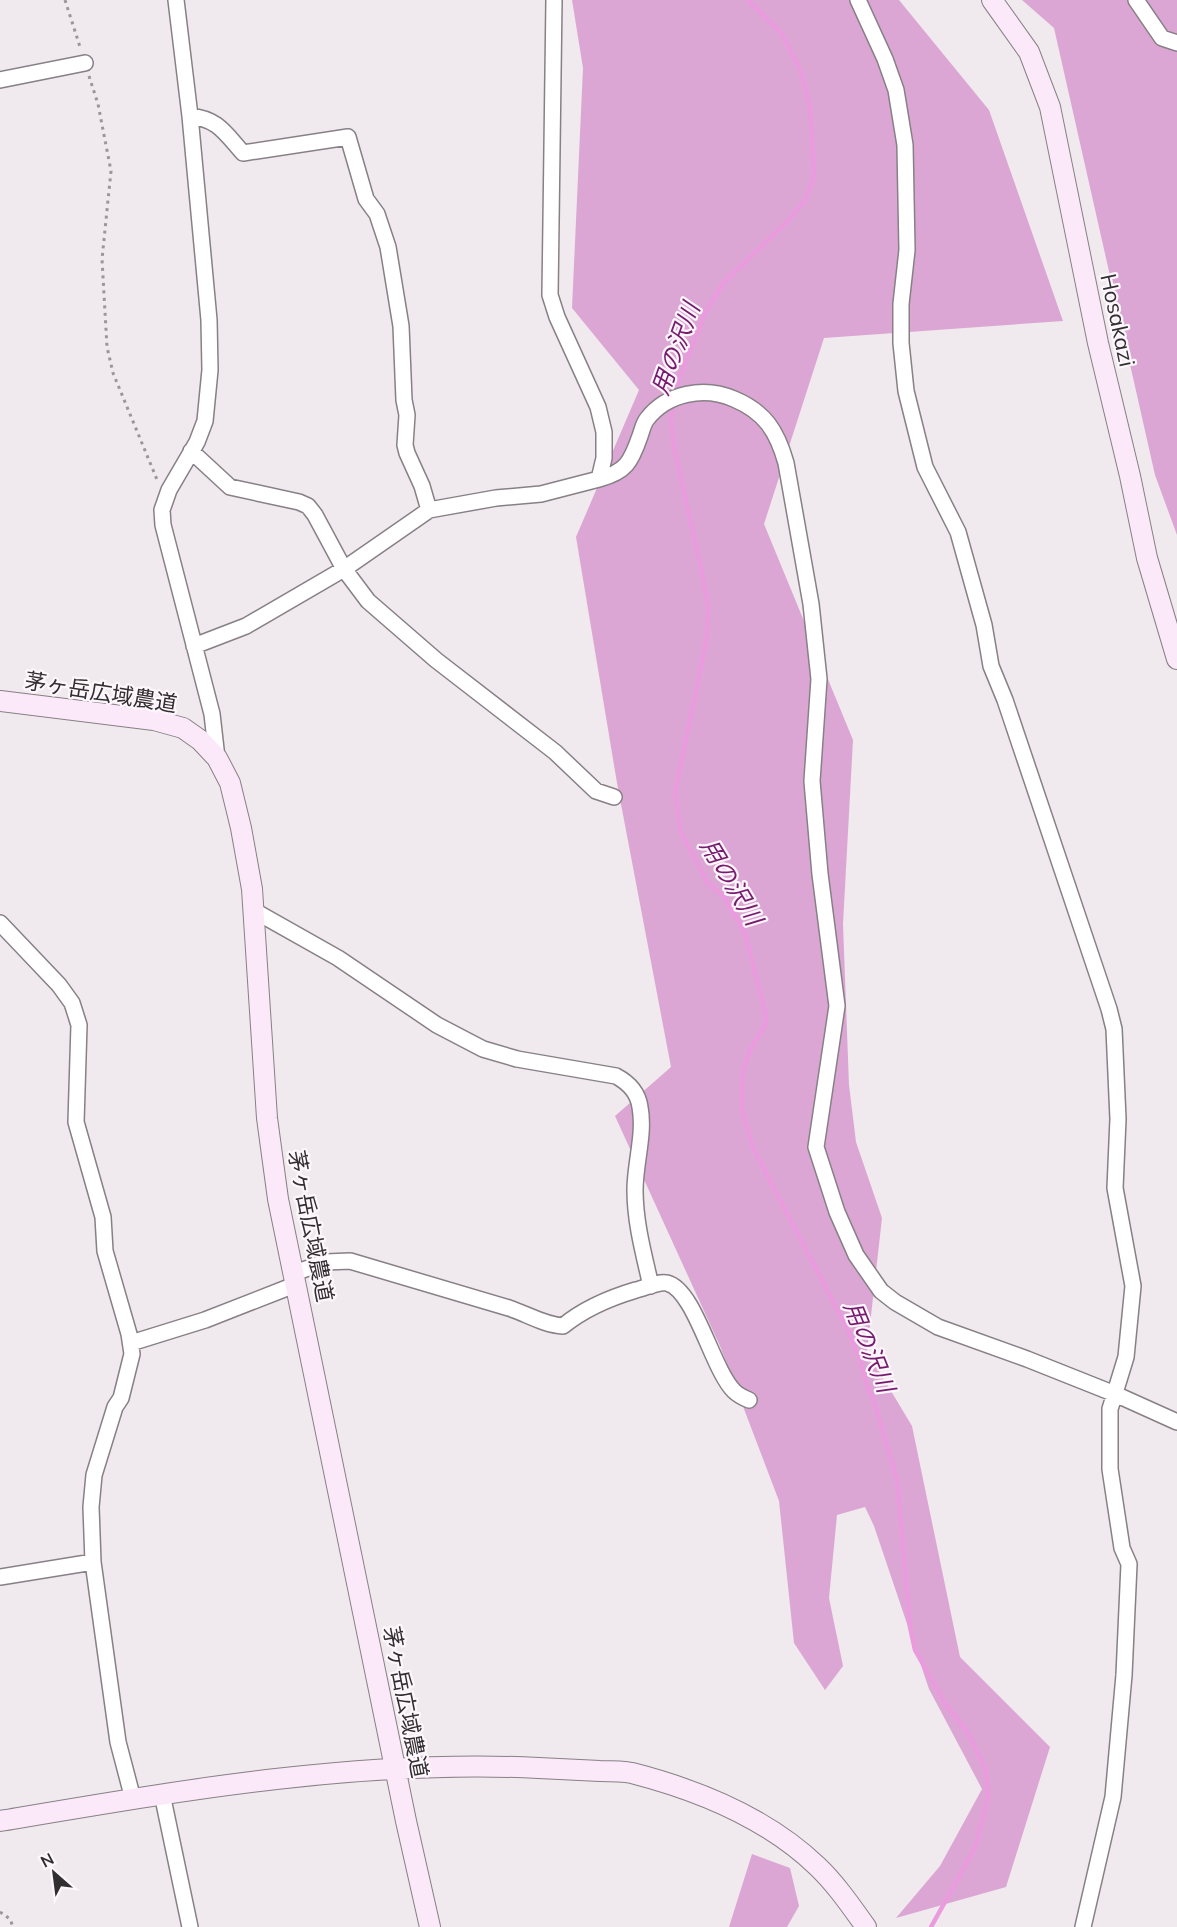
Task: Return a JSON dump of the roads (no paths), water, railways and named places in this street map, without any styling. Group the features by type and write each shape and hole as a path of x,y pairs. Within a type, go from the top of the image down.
{"street":[{"path":"176,0 190,116 209,321 210,370 205,421 191,452 169,490 162,510 163,525 212,714 217,758"},
{"path":"554,0 550,295 598,407 604,432 604,458 599,480"},
{"path":"858,0 885,59 896,90 903,128 907,240 900,343 906,391 921,453 958,532 984,625 992,666 1102,987 1113,1029 1119,1141 1115,1188 1132,1286 1126,1357 1110,1409 1110,1469 1122,1548 1129,1564 1124,1676 1113,1797 1083,1927"},
{"name":"Hosakazi","path":"993,0 1029,52 1050,107 1098,343 1147,558 1177,659"},
{"path":"1136,0 1162,38 1177,43"},
{"path":"0,80 85,63"},
{"path":"190,116 204,117 216,124 243,153 348,137 366,199 376,214 388,247 402,326 404,400 407,415 406,453 422,486 429,510"},
{"path":"194,646 246,626 344,569 429,510 496,498 541,494 615,475 628,465 646,420 668,400 700,392 725,395 747,405 768,422 780,441 811,604 819,679 813,781 820,874 837,1006 816,1147 837,1212 856,1255 881,1291 895,1302 938,1327 1027,1359 1115,1394 1177,1422"},
{"path":"191,452 230,487 308,506 344,569 368,601 436,660 555,752 596,791 614,797"},
{"name":"茅ヶ岳広域農道","path":"0,701 154,720 183,728 200,740 217,758 230,783 252,888 267,1118 278,1199 430,1927"},
{"path":"253,910 338,958 436,1025 483,1049 517,1059 616,1076 627,1082 636,1094 640,1107 641,1123 635,1191 640,1241 651,1286"},
{"path":"0,923 59,985 72,1003 79,1025 76,1122 103,1217 105,1251 131,1343 132,1354 121,1398 115,1407 94,1475 92,1508 93,1562 118,1742 133,1799"},
{"path":"131,1343 206,1320 326,1262 350,1261 509,1308 530,1315 549,1326 563,1326 578,1314 609,1298 665,1282 674,1286 691,1306 724,1378 735,1393 749,1400"},
{"path":"0,1577 93,1562"},
{"path":"0,1821 162,1794 395,1768 514,1767 629,1772 702,1795 772,1831 816,1865 845,1897 866,1927"},
{"path":"162,1794 190,1927"}],"waterway":[{"name":"用の沢川","path":"675,394 705,313 724,282 789,220 806,199 814,176 810,106 800,69 781,33 748,0"},
{"name":"用の沢川","path":"674,402 671,418 674,447 708,607 707,637 675,793 681,833 708,883 724,897 745,933 766,1016 765,1025 749,1052 742,1075 742,1110 753,1148 848,1330 874,1401 897,1480 910,1627 915,1650 946,1705 968,1733 986,1770 988,1797 975,1848 931,1927"}]}
